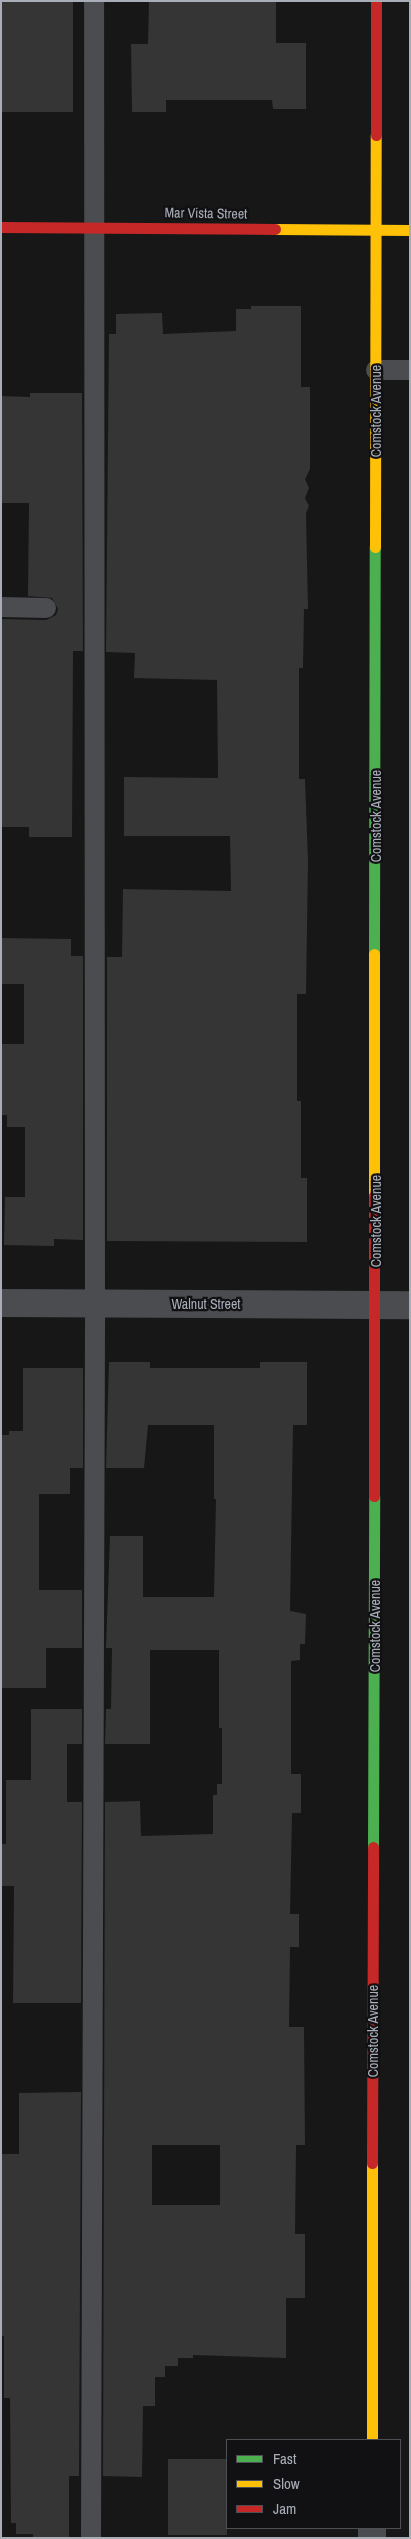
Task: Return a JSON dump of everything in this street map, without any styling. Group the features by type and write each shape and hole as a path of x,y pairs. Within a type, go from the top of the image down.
{"street":[{"name":"Comstock Avenue","path":"372,2439 376,1305 376,1"},
{"name":"Mar Vista Street","path":"1,227 410,230"},
{"name":"Walnut Street","path":"1,1303 410,1305"}],"lane":[{"path":"91,2538 95,1303 92,227 94,1"},
{"path":"376,370 410,370"},
{"path":"1,607 46,608"}],"building":[{"path":"1,1 73,1 73,112 1,112"},
{"path":"149,1 276,1 276,43 306,43 306,109 273,109 272,100 166,100 166,112 132,112 131,44 148,44"},
{"path":"251,306 301,306 301,387 310,387 310,469 305,479 309,488 305,498 309,506 306,513 308,609 304,609 303,668 299,668 299,779 305,779 308,861 306,994 297,994 297,1101 301,1101 301,1178 307,1178 307,1242 107,1241 107,957 122,957 123,889 231,891 230,836 124,836 124,777 218,778 217,680 134,678 135,653 106,652 109,334 116,334 116,314 162,313 163,334 236,331 236,309 251,309"},
{"path":"30,393 82,393 83,651 73,651 72,837 29,837 29,827 1,827 1,619 46,620 56,615 58,609 52,598 28,596 29,503 1,503 1,396 30,397"},
{"path":"1,938 71,939 71,956 83,956 83,1240 54,1239 54,1246 4,1245 5,1197 25,1197 25,1127 7,1127 7,1115 1,1115 1,1044 24,1044 24,984 1,984"},
{"path":"109,1362 150,1362 150,1368 260,1368 260,1362 307,1362 307,1425 293,1425 290,1611 306,1614 305,1644 300,1644 300,1660 291,1661 291,1774 301,1774 301,1813 292,1813 290,1914 299,1914 299,1947 290,1947 289,2027 304,2027 305,2145 296,2145 295,2234 305,2234 305,2298 286,2298 286,2358 193,2355 193,2358 178,2358 178,2366 165,2366 165,2377 155,2377 155,2406 143,2406 142,2477 103,2476 105,1802 140,1801 141,1836 213,1834 213,1795 217,1795 217,1784 222,1784 222,1728 219,1728 219,1650 150,1650 150,1744 105,1744 106,1709 111,1709 112,1648 106,1648 110,1536 143,1536 143,1597 214,1597 216,1499 214,1499 214,1425 148,1425 144,1468 106,1468","holes":["152,2145 220,2145 220,2205 152,2205"]},
{"path":"23,1368 83,1368 83,1468 70,1468 70,1494 39,1494 39,1590 82,1590 82,1648 46,1648 46,1688 1,1688 1,1435 9,1435 9,1431 23,1431"},
{"path":"31,1709 82,1709 82,1744 67,1744 67,1802 82,1802 81,2003 13,2003 14,1886 1,1886 1,1844 6,1844 6,1780 31,1780"},
{"path":"81,2092 79,2476 69,2476 69,2538 33,2538 33,2534 16,2534 16,2523 11,2523 10,2398 4,2398 4,2336 1,2336 1,2154 19,2154 19,2093"},
{"path":"168,2459 226,2459 227,2535 168,2535"}],"traffic: fast":[{"path":"374,954 375,547"},
{"path":"373,1847 374,1496"}],"traffic: slow":[{"path":"375,547 376,135"},
{"path":"275,229 410,230"},
{"path":"374,954 374,1196"},
{"path":"372,2163 372,2439"}],"traffic: jam":[{"path":"376,1 376,135"},
{"path":"1,227 275,229"},
{"path":"374,1196 374,1496"},
{"path":"372,2163 373,1847"}]}
